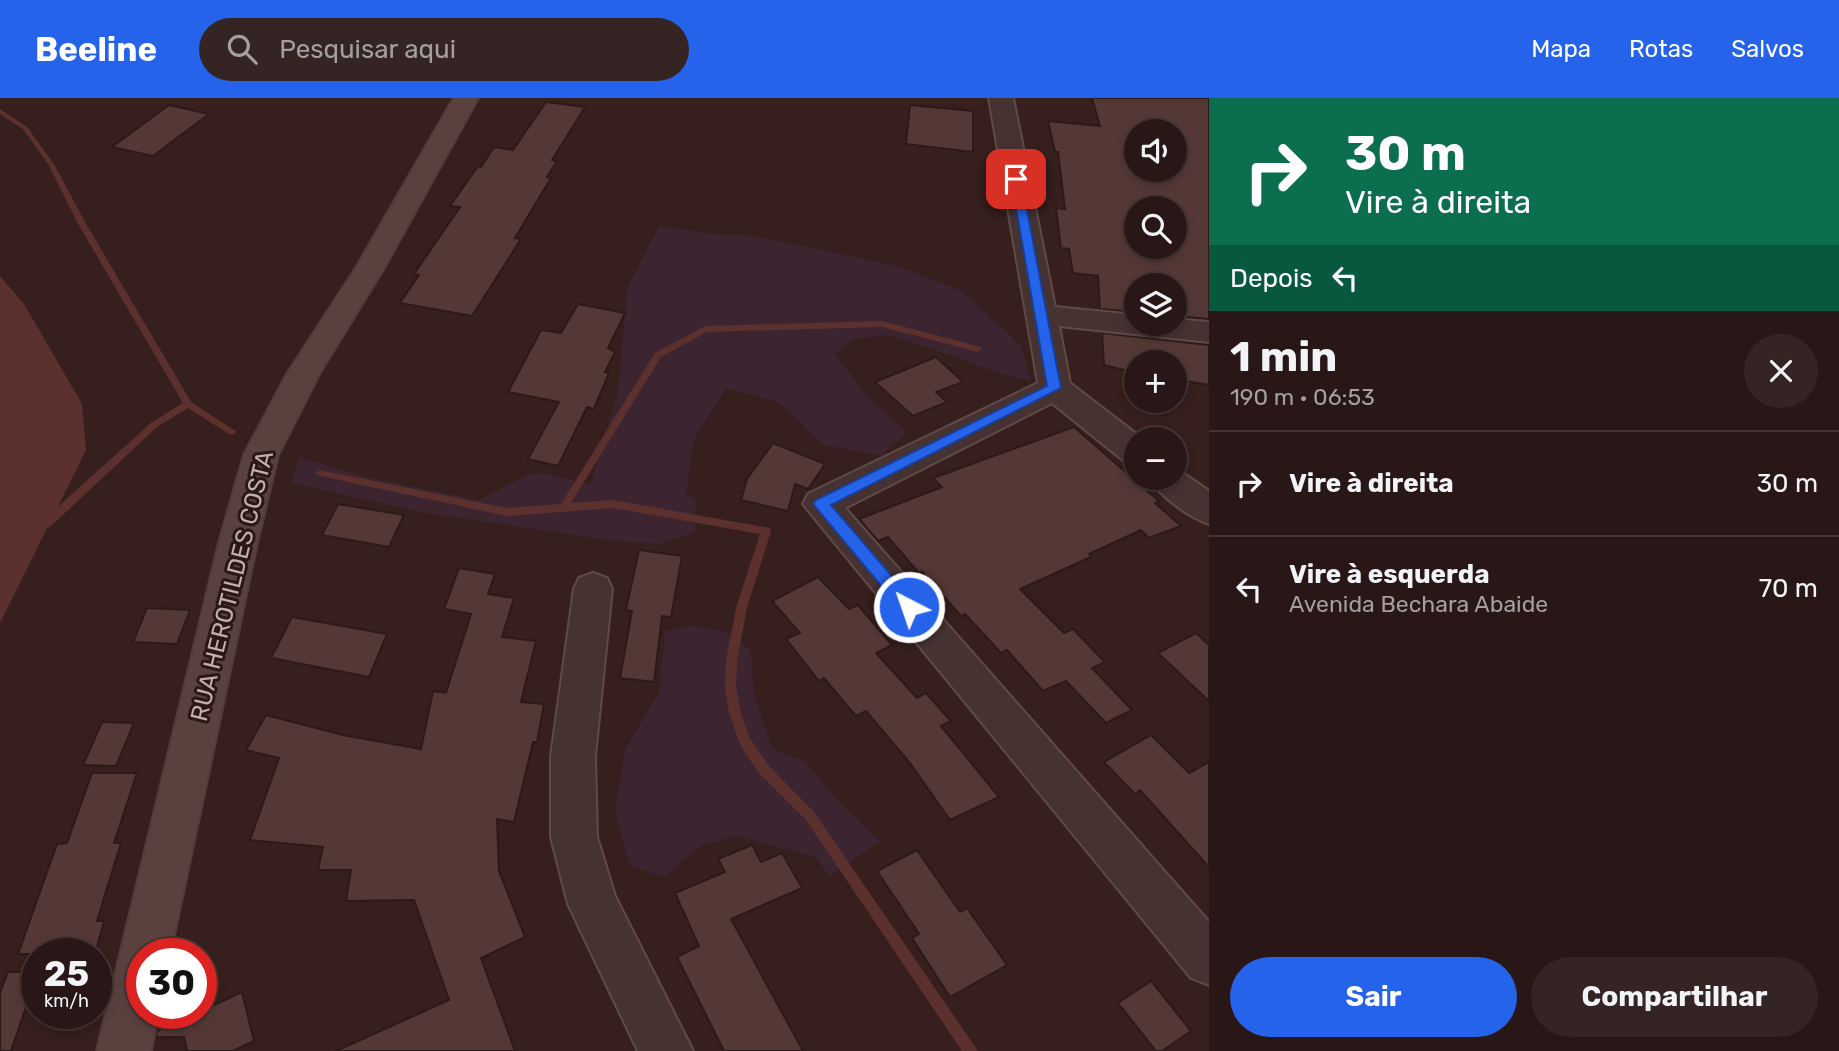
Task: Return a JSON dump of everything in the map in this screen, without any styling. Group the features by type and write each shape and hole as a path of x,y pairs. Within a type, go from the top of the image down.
{"street":[{"name":"RUA HEROTILDES COSTA","path":"149,938 235,556 261,456 303,374 370,268 466,98"},
{"path":"1001,98 1055,388 1124,443"},
{"path":"1041,315 1209,332"},
{"path":"1055,388 821,504 1209,960"},
{"path":"1183,490 1209,510"},
{"path":"593,589 573,756 574,837 593,904 666,1051"},
{"path":"124,1051 129,1029"}],"shaded area":[{"path":"659,226 722,235 749,235 898,266 962,291 1021,346 1031,381 1000,374 888,335 854,339 835,354 864,392 906,432 881,456 824,445 778,402 726,388 694,440 686,494 696,499 695,532 660,544 608,540 425,513 291,483 299,457 370,478 479,500 527,475 544,473 590,485 618,392 627,289"},
{"path":"0,276 24,304 82,404 86,450 0,623"},
{"path":"692,626 726,632 749,649 752,658 753,691 772,748 805,762 839,802 880,841 829,877 816,857 736,836 700,846 665,877 630,866 615,813 625,750 659,692 665,631"}],"building":[{"path":"1092,98 1209,98 1209,319 1187,317 1187,273 1124,273 1124,311 1100,309 1098,276 1073,273 1069,249 1061,248 1056,208 1065,209 1058,152 1055,152 1048,121 1100,126"},
{"path":"546,102 585,107 552,160 557,161 547,177 551,178 515,238 521,239 472,316 400,303 419,275 414,274 460,207 450,206 478,166 481,167 494,147 513,150"},
{"path":"169,105 209,114 153,156 112,147"},
{"path":"910,105 973,111 973,152 906,144"},
{"path":"578,304 625,313 608,348 615,352 605,372 609,373 594,409 587,407 558,466 528,459 559,402 508,392 541,330 561,333"},
{"path":"1102,333 1209,345 1209,385 1187,381 1187,350 1124,350 1124,370 1104,365"},
{"path":"936,357 963,382 936,392 947,402 913,416 875,382"},
{"path":"1074,427 1124,471 1124,490 1146,490 1159,501 1155,503 1181,526 1149,538 1141,530 1089,554 1091,557 1020,589 1064,633 1073,629 1105,662 1092,668 1132,710 1106,723 1066,681 1043,691 1007,650 1001,653 965,614 961,616 888,537 878,541 859,519 942,487 933,478"},
{"path":"773,443 825,464 808,489 795,484 788,511 741,500 747,479"},
{"path":"338,504 404,515 389,547 322,535"},
{"path":"639,550 682,556 671,617 662,616 654,682 620,678 632,611 626,610"},
{"path":"459,568 495,574 488,594 514,598 502,637 536,641 521,702 544,704 537,742 533,742 514,822 497,819 499,871 525,937 481,958 515,1051 336,1051 449,1000 414,900 346,901 351,870 318,870 323,847 250,840 279,758 246,750 266,715 343,735 421,749 433,691 446,693 471,614 444,609"},
{"path":"818,577 849,609 858,605 892,645 876,653 917,698 926,693 951,721 941,726 999,797 950,820 910,763 866,711 856,716 824,678 819,681 786,639 800,633 772,601"},
{"path":"147,608 190,610 177,644 133,642"},
{"path":"292,617 387,634 369,677 271,658"},
{"path":"1196,633 1209,645 1209,701 1158,653"},
{"path":"102,722 134,723 116,766 83,765"},
{"path":"1151,735 1189,773 1209,762 1209,867 1140,790 1135,794 1104,762"},
{"path":"92,773 137,773 114,843 121,843 97,921 104,921 99,938 24,938 57,844 67,843"},
{"path":"752,845 761,862 782,853 802,888 731,919 803,1051 724,1051 677,957 699,946 675,893 725,872 718,859"},
{"path":"917,850 960,912 967,908 1007,965 950,997 912,938 919,934 877,871"},
{"path":"8,972 21,972 21,1022 11,1051 0,1051 0,993"},
{"path":"1151,981 1191,1031 1162,1051 1156,1051 1118,1003"},
{"path":"242,992 254,1041 233,1051 187,1051 184,1037 156,1037 157,1031 162,1029 217,1029 217,1004"}],"waterway":[{"path":"0,111 25,128 51,164 81,222 188,404"},
{"path":"564,507 658,355 705,329 882,324 978,349"},
{"path":"46,524 155,424 188,404"},
{"path":"188,404 232,432"},
{"path":"320,473 507,512 613,504 766,531 742,608 731,661 735,713 744,739 765,770 810,816 971,1051"}],"route":[{"path":"909,607 821,504 1055,388 1016,179"}]}
